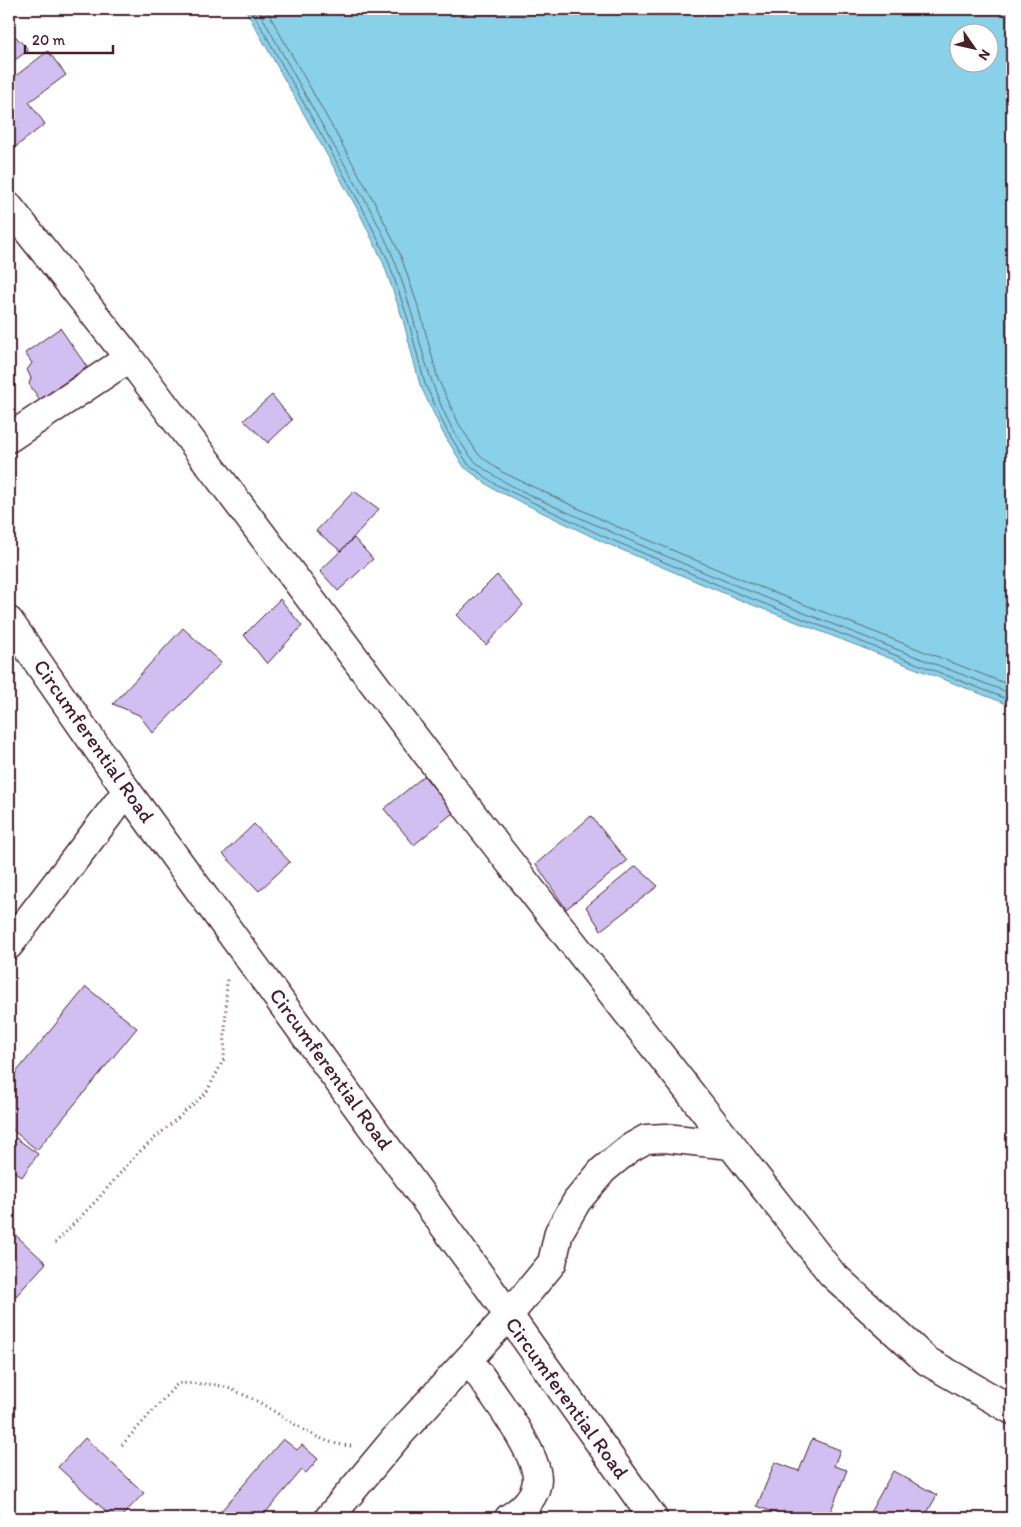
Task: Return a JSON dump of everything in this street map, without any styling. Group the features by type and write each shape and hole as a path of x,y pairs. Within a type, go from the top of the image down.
{"street":[{"path":"9,207 129,358 482,827 832,1274 927,1361 1012,1410"},
{"path":"9,438 129,358"},
{"name":"Circumferential Road","path":"9,621 127,790 249,956 653,1518"},
{"path":"9,944 127,790"},
{"path":"329,1518 395,1439 469,1360 552,1263 559,1232 577,1201 603,1170 630,1148 646,1140 666,1138 731,1145"},
{"path":"469,1360 520,1435 535,1464 538,1480 533,1495 521,1510 509,1518"}],"path":[{"path":"55,1243 138,1154 206,1093 224,1059 226,978 249,956"},
{"path":"122,1445 178,1383 218,1385 252,1399 316,1438 339,1445 361,1447 395,1439"}],"water":[{"path":"245,9 1012,9 1012,706 740,600 603,542 492,488 464,467 443,433 420,385 403,320 383,262 359,212"}],"building":[{"path":"9,30 29,50 9,64"},
{"path":"48,51 66,75 29,102 45,124 9,152 9,81"},
{"path":"60,328 87,367 40,400 29,384 31,378 27,370 32,363 25,353"},
{"path":"272,395 292,420 268,443 244,420"},
{"path":"354,491 379,509 341,551 316,531"},
{"path":"354,538 373,559 338,591 320,571"},
{"path":"497,575 523,605 486,645 457,615"},
{"path":"280,599 302,626 267,664 244,635"},
{"path":"183,628 221,663 153,733 139,715 113,704"},
{"path":"424,776 454,812 414,845 384,809"},
{"path":"591,816 627,861 566,909 536,864"},
{"path":"254,824 290,862 259,891 223,854"},
{"path":"636,866 658,886 601,930 586,907"},
{"path":"86,987 137,1028 37,1150 9,1127 9,1081"},
{"path":"16,1138 38,1154 22,1177 9,1168 9,1149"},
{"path":"9,1229 46,1263 16,1296 9,1289"},
{"path":"85,1438 144,1493 120,1518 113,1518 58,1467"},
{"path":"283,1439 297,1450 302,1445 318,1459 306,1473 302,1470 261,1518 215,1518"},
{"path":"812,1439 840,1450 834,1466 847,1470 828,1518 788,1518 757,1506 775,1462 799,1471"},
{"path":"893,1471 937,1495 924,1518 867,1518"}]}
